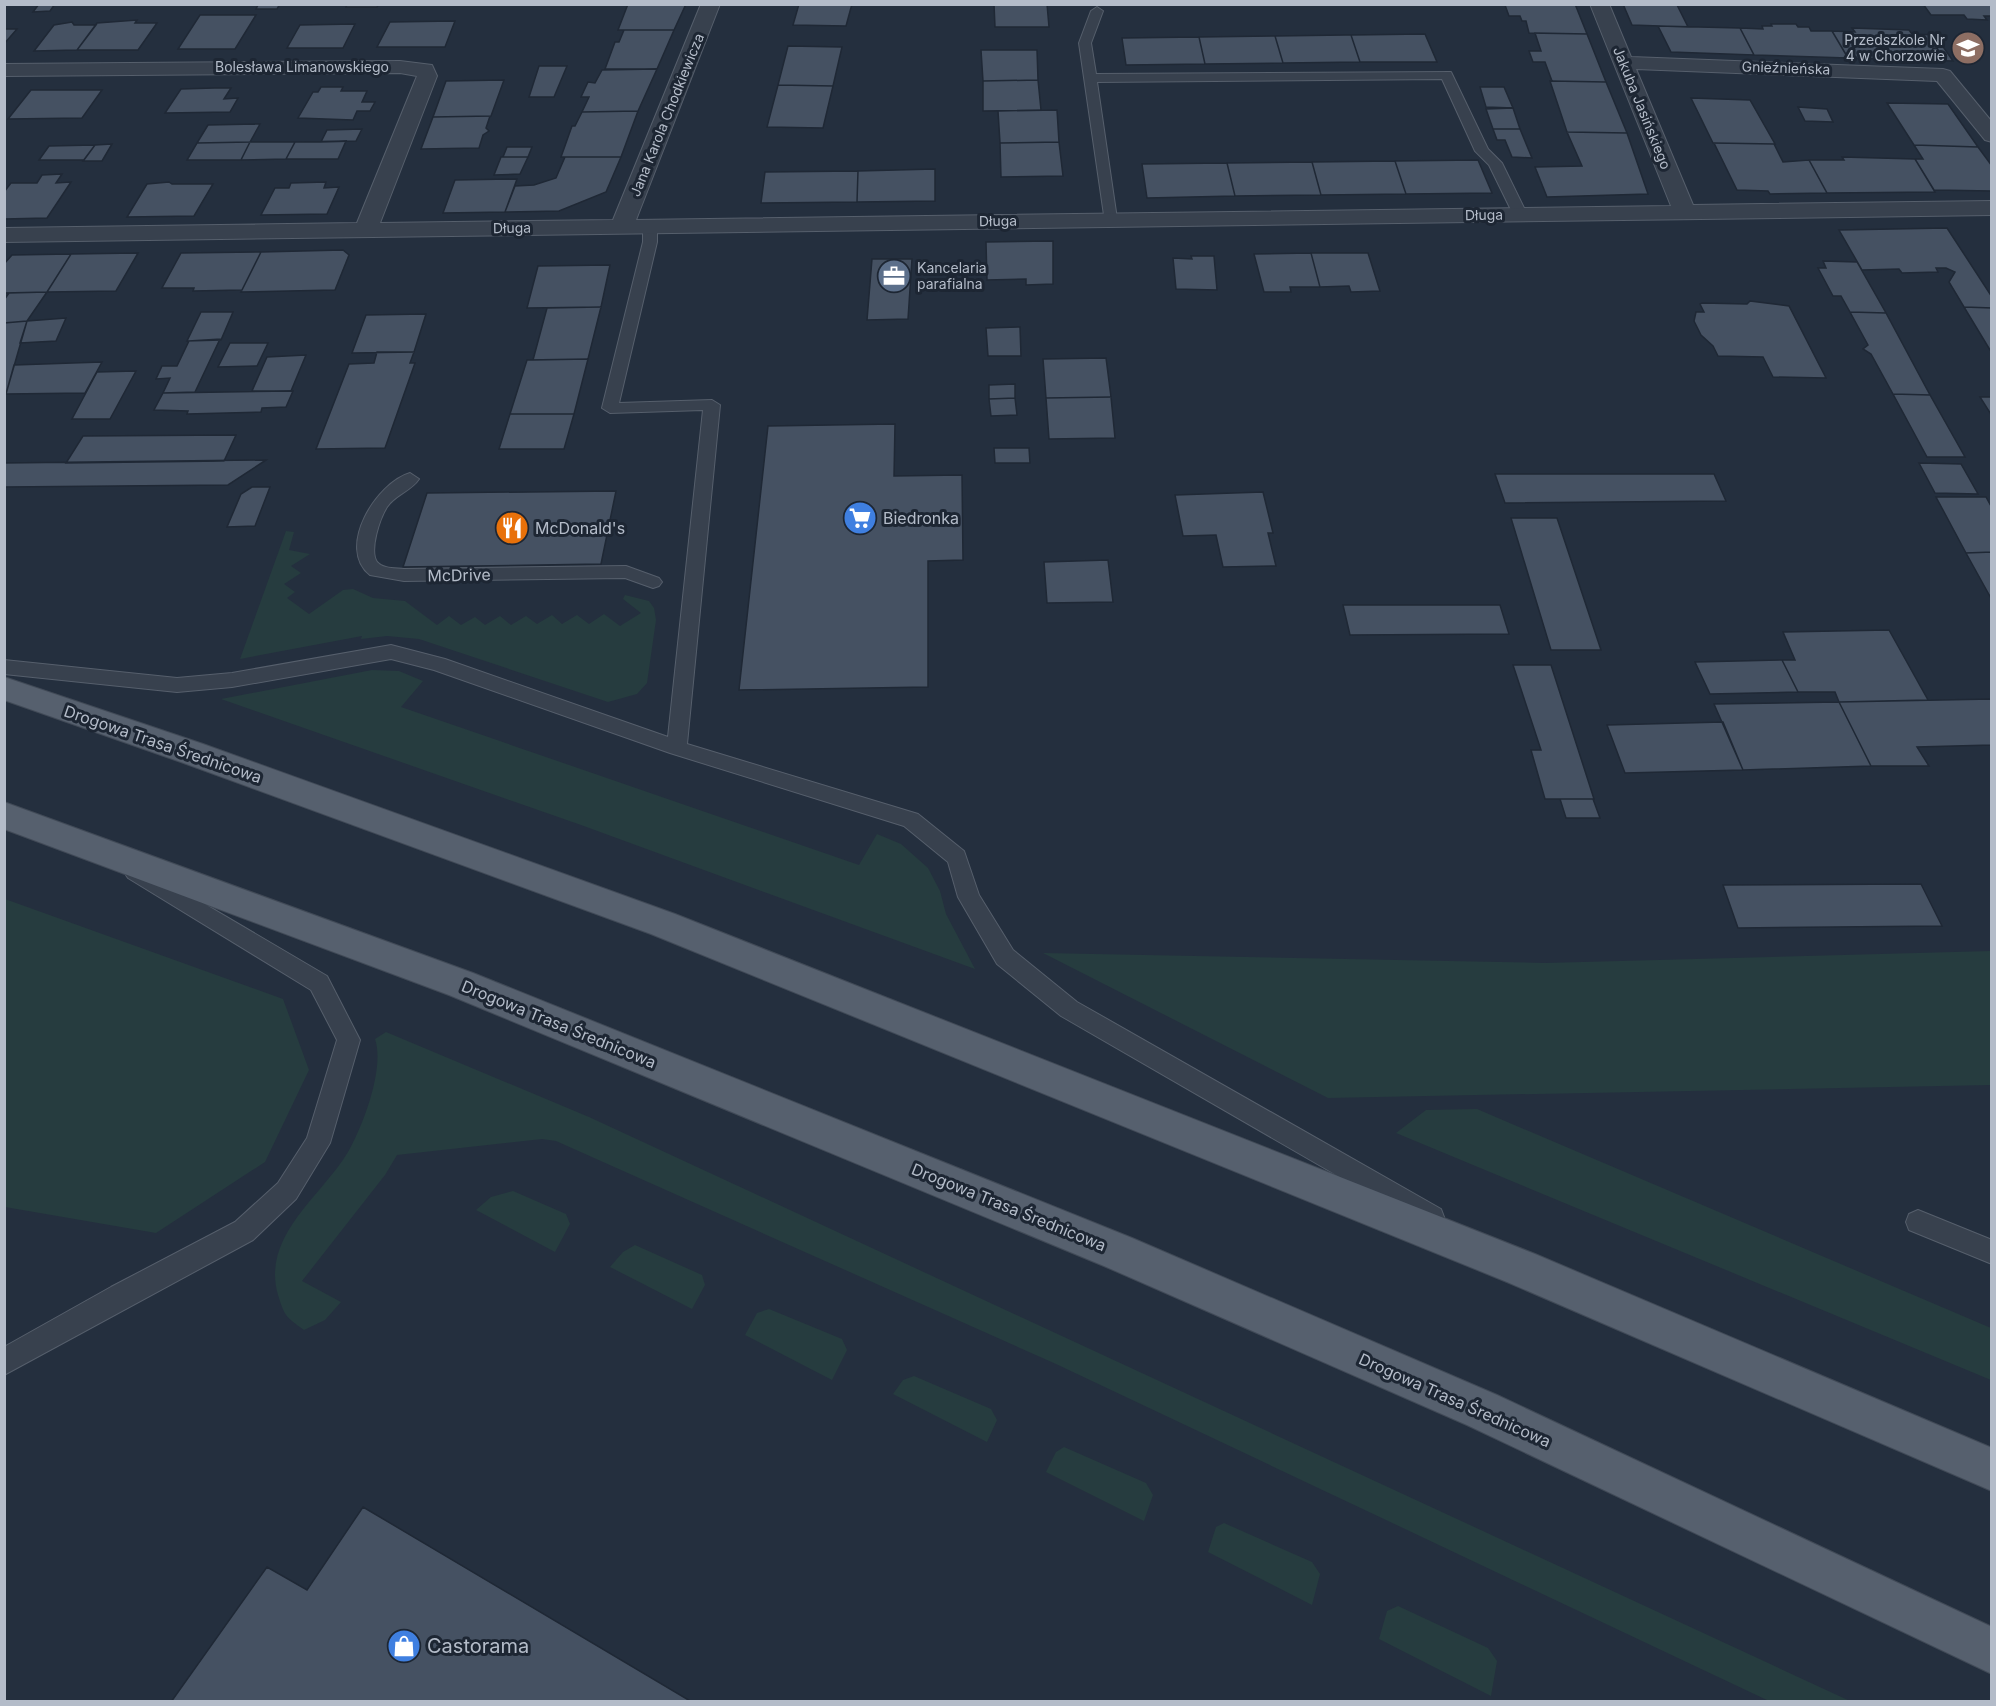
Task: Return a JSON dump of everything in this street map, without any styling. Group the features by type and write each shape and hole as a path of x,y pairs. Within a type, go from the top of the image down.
{"main road":[{"name":"Drogowa Trasa Średnicowa","path":"4,688 192,753 663,924 1521,1268 1992,1470"},
{"name":"Drogowa Trasa Średnicowa","path":"4,814 461,984 1118,1252 1482,1410 1992,1651"}],"street":[{"name":"Jana Karola Chodkiewicza","path":"622,226 711,4"},
{"name":"Jakuba Jasińskiego","path":"1599,4 1685,212"},
{"name":"Gnieźnieńska","path":"1623,63 1943,75 1992,136"},
{"name":"Bolesława Limanowskiego","path":"4,70 425,69 427,76 366,230"},
{"name":"Długa","path":"4,235 1992,208"}],"lane":[{"path":"1096,11 1085,43 1110,219"},
{"path":"1090,78 1448,75 1482,151 1495,163 1520,214"},
{"path":"650,225 650,242 610,408 712,405 677,748"},
{"name":"McDrive","path":"410,479 387,496 374,515 364,550 370,566 380,572 404,575 626,572 653,582"},
{"path":"4,667 177,685 232,680 368,654 391,652 438,664 677,748 911,820 957,856 969,897 1005,957 1069,1009 1215,1095 1521,1268"},
{"path":"4,1362 120,1296 244,1231 287,1191 318,1143 349,1040 320,983 104,853"},
{"path":"1918,1222 1992,1251"}],"green space":[{"path":"286,531 294,532 289,550 310,554 291,566 301,573 284,584 295,592 287,598 309,614 343,590 353,589 373,598 405,601 437,625 449,616 461,625 475,617 485,625 500,616 511,625 526,616 537,624 552,615 562,624 577,615 589,624 604,614 620,626 641,613 623,599 625,595 649,601 654,608 656,620 647,683 637,694 608,702 419,639 387,636 361,639 362,636 240,659"},
{"path":"372,670 399,671 423,681 401,707 859,865 877,834 901,844 928,868 940,891 946,914 975,969 581,825 221,699"},
{"path":"5,899 283,999 309,1070 265,1162 156,1233 5,1207"},
{"path":"1991,951 1991,1085 1328,1098 1043,953 1545,963"},
{"path":"386,1032 589,1117 1850,1701 1769,1701 1056,1364 556,1141 542,1139 397,1155 385,1175 302,1281 341,1302 325,1320 304,1330 286,1315 280,1302 275,1274 278,1254 296,1218 337,1169 354,1141 375,1081 377,1051 375,1039"},
{"path":"1477,1109 1991,1328 1991,1380 1396,1133 1426,1110"},
{"path":"513,1191 566,1214 570,1224 555,1252 476,1210 491,1197"},
{"path":"635,1245 702,1275 705,1285 692,1309 610,1267 623,1252"},
{"path":"769,1309 842,1339 847,1350 832,1380 745,1335 757,1313"},
{"path":"914,1376 991,1409 997,1420 987,1442 893,1394 903,1380"},
{"path":"1064,1447 1146,1483 1153,1495 1144,1521 1046,1472 1056,1452"},
{"path":"1224,1523 1312,1562 1320,1574 1312,1605 1208,1552 1216,1527"},
{"path":"1398,1606 1488,1648 1497,1661 1491,1696 1379,1639 1387,1611"}],"building":[{"path":"39,4 55,4 50,11 33,12"},
{"path":"280,4 277,9 256,9 258,5 230,5"},
{"path":"347,4 379,4 377,7 346,7"},
{"path":"628,4 686,4 674,30 618,30"},
{"path":"799,4 852,4 846,26 793,25"},
{"path":"994,4 1047,4 1049,27 995,27"},
{"path":"1575,4 1587,34 1529,33 1526,21 1522,21 1520,16 1509,16 1505,5"},
{"path":"1623,4 1677,5 1688,27 1632,25"},
{"path":"1923,4 1992,4 1992,16 1984,16 1987,20 1967,19 1964,15 1931,15"},
{"path":"200,15 256,15 235,49 178,49"},
{"path":"137,20 135,23 157,23 138,50 77,50 97,23"},
{"path":"455,21 445,47 377,47 390,22"},
{"path":"72,22 74,25 96,25 77,50 34,51 54,25"},
{"path":"355,24 343,48 287,48 300,25"},
{"path":"1771,24 1796,24 1798,27 1809,27 1811,31 1832,31 1848,58 1754,55 1740,28 1763,29 1762,26 1772,26"},
{"path":"1658,26 1740,28 1754,55 1671,52"},
{"path":"1852,28 1909,30 1912,34 1935,35 1953,61 1848,58 1832,31 1855,32"},
{"path":"4,29 17,29 4,44"},
{"path":"624,30 674,30 657,69 605,69 615,42 619,42"},
{"path":"1535,33 1587,34 1606,82 1552,81 1545,62 1533,62 1529,51 1541,51"},
{"path":"1425,34 1437,62 1360,62 1351,35"},
{"path":"1351,35 1360,62 1283,63 1275,36"},
{"path":"1275,36 1283,63 1205,64 1199,37"},
{"path":"1199,37 1205,64 1126,65 1122,38"},
{"path":"788,46 842,47 833,86 778,85"},
{"path":"981,50 1037,50 1038,80 983,81"},
{"path":"539,66 567,66 554,97 529,97"},
{"path":"657,69 638,111 582,112 589,97 581,97 588,82 595,83 602,70"},
{"path":"504,80 491,116 433,117 446,81"},
{"path":"1038,80 1041,110 983,111 983,81"},
{"path":"1550,81 1606,82 1627,133 1567,132"},
{"path":"778,85 833,86 823,128 767,127"},
{"path":"321,87 343,87 341,91 367,91 362,102 375,102 370,111 357,111 353,120 298,118 313,92 318,92"},
{"path":"1480,87 1504,87 1513,108 1486,107"},
{"path":"231,88 224,99 238,98 230,112 165,113 181,89"},
{"path":"31,90 102,90 82,118 8,119"},
{"path":"1691,98 1750,100 1775,144 1713,143"},
{"path":"1887,103 1948,104 1978,147 1914,145"},
{"path":"1798,107 1827,109 1833,122 1805,121"},
{"path":"1513,108 1520,129 1493,129 1486,109"},
{"path":"1057,110 1059,142 1000,143 998,111"},
{"path":"638,111 621,157 561,157 572,126 575,126 582,112"},
{"path":"490,116 486,128 489,131 483,135 479,148 421,149 433,117"},
{"path":"260,124 250,142 197,143 208,125"},
{"path":"362,129 356,141 321,142 327,130"},
{"path":"1493,129 1520,129 1532,158 1512,157 1505,140 1497,140"},
{"path":"1567,132 1627,133 1648,194 1547,197 1535,167 1582,166"},
{"path":"346,141 338,159 286,159 295,142"},
{"path":"250,142 295,142 286,159 241,160"},
{"path":"250,142 241,160 187,160 197,143"},
{"path":"1059,142 1063,176 1001,177 1000,143"},
{"path":"1714,143 1774,144 1783,162 1809,160 1827,193 1770,194 1768,191 1737,190"},
{"path":"112,144 102,161 83,161 95,145"},
{"path":"95,145 84,160 39,160 49,146"},
{"path":"1914,145 1978,147 1992,166 1992,191 1934,190 1915,159 1923,159"},
{"path":"507,147 532,147 528,157 503,157"},
{"path":"501,157 528,157 520,174 494,175"},
{"path":"565,157 621,157 606,192 559,211 505,212 515,186 534,185 556,178"},
{"path":"1842,157 1915,159 1935,192 1827,193 1809,160 1844,160"},
{"path":"1478,160 1492,193 1406,194 1395,161"},
{"path":"1395,161 1406,194 1321,195 1312,162"},
{"path":"1312,162 1321,195 1235,196 1227,163"},
{"path":"1227,163 1235,196 1147,198 1142,164"},
{"path":"935,169 935,201 857,202 858,171"},
{"path":"858,171 857,202 761,203 765,172"},
{"path":"62,174 56,183 71,182 47,218 4,219 4,192 11,183 37,183 42,175"},
{"path":"517,179 505,212 443,213 455,180"},
{"path":"169,182 172,184 213,184 194,216 127,217 147,184"},
{"path":"326,182 324,188 339,187 327,214 261,215 275,188 289,188 291,183"},
{"path":"1947,228 1992,297 1992,308 1964,307 1949,282 1955,272 1946,268 1936,268 1938,272 1902,273 1899,269 1862,270 1839,230"},
{"path":"1053,241 1053,284 1026,285 1026,279 987,280 986,242"},
{"path":"343,250 349,255 335,290 241,292 261,252"},
{"path":"261,252 242,290 193,291 194,288 162,288 181,253"},
{"path":"138,253 116,291 47,292 71,254"},
{"path":"1311,253 1368,253 1380,291 1351,292 1349,286 1320,287"},
{"path":"1311,253 1320,287 1290,287 1291,292 1264,292 1254,254"},
{"path":"71,254 47,292 4,293 4,264 12,255"},
{"path":"1191,256 1214,256 1217,290 1176,289 1173,258 1192,259"},
{"path":"872,259 912,259 908,319 867,320"},
{"path":"1823,261 1857,262 1886,313 1850,312 1841,296 1833,296 1818,268 1826,268"},
{"path":"610,265 601,307 527,308 538,266"},
{"path":"47,292 27,321 4,323 4,300 9,293"},
{"path":"1750,301 1789,306 1826,378 1773,377 1763,357 1718,356 1713,346 1701,335 1694,321 1696,312 1704,312 1700,304 1747,304"},
{"path":"601,307 588,359 533,360 547,308"},
{"path":"1964,307 1992,308 1992,350 1990,350"},
{"path":"201,312 233,312 221,340 187,341"},
{"path":"1850,312 1886,313 1930,395 1893,394 1871,354 1863,349 1868,345"},
{"path":"426,314 414,352 352,353 366,315"},
{"path":"66,318 56,341 20,343 27,321"},
{"path":"27,321 6,394 4,394 4,323"},
{"path":"1020,327 1021,356 988,356 986,328"},
{"path":"220,339 195,392 163,393 170,378 156,379 162,366 177,366 189,341"},
{"path":"230,343 268,343 257,366 218,367"},
{"path":"377,352 414,352 410,363 415,363 385,448 316,449 349,364 374,363"},
{"path":"306,355 291,391 252,391 267,357"},
{"path":"1106,358 1111,397 1046,398 1043,359"},
{"path":"588,359 574,414 510,414 527,360"},
{"path":"102,362 85,393 6,394 14,365"},
{"path":"136,371 110,419 72,419 97,372"},
{"path":"1015,384 1015,398 989,399 989,385"},
{"path":"293,391 286,407 262,408 261,412 187,414 188,411 154,410 163,393"},
{"path":"1893,394 1930,395 1965,457 1927,457"},
{"path":"1111,397 1115,438 1049,439 1046,398"},
{"path":"1980,397 1992,397 1992,416"},
{"path":"1015,398 1017,415 991,416 989,399"},
{"path":"510,414 574,414 564,449 499,449"},
{"name":"Biedronka","path":"895,424 894,476 962,475 963,560 928,561 928,687 739,690 768,426"},
{"path":"236,435 224,461 66,463 83,436"},
{"path":"994,448 1029,448 1030,463 995,463"},
{"path":"266,460 228,485 4,487 4,463"},
{"path":"1919,463 1961,464 1978,494 1935,493"},
{"path":"1495,474 1714,474 1726,501 1505,503"},
{"path":"252,487 270,487 255,526 227,527 241,494"},
{"name":"McDonald's","path":"616,491 601,564 403,567 427,493"},
{"path":"1263,492 1273,533 1268,533 1276,566 1223,567 1216,535 1183,536 1175,495"},
{"path":"1936,497 1986,497 1992,508 1992,552 1966,553"},
{"path":"1511,518 1557,518 1601,650 1551,650"},
{"path":"1992,552 1992,600 1966,553"},
{"path":"1108,560 1113,602 1047,603 1044,562"},
{"path":"1343,605 1500,605 1509,634 1350,635"},
{"path":"1889,630 1928,700 1839,702 1835,692 1798,692 1782,660 1795,660 1783,632"},
{"path":"1782,660 1798,692 1710,694 1695,662"},
{"path":"1513,665 1551,665 1594,799 1545,799 1531,750 1541,750"},
{"path":"1992,699 1992,745 1917,747 1929,766 1871,766 1839,702"},
{"path":"1839,702 1871,766 1743,770 1714,704"},
{"path":"1723,722 1743,770 1625,773 1607,725"},
{"path":"1560,799 1593,799 1600,818 1566,818"},
{"path":"1921,884 1942,926 1738,928 1723,885"},
{"name":"Castorama","path":"363,1507 692,1702 171,1702 267,1567 307,1590"}],"place":[{"name":"Przedszkole Nr 4 w Chorzowie","path":"1968,48"},
{"name":"Kancelaria parafialna","path":"894,276"},
{"name":"Biedronka","path":"860,518"},
{"name":"McDonald's","path":"512,528"},
{"name":"Castorama","path":"404,1646"}]}
